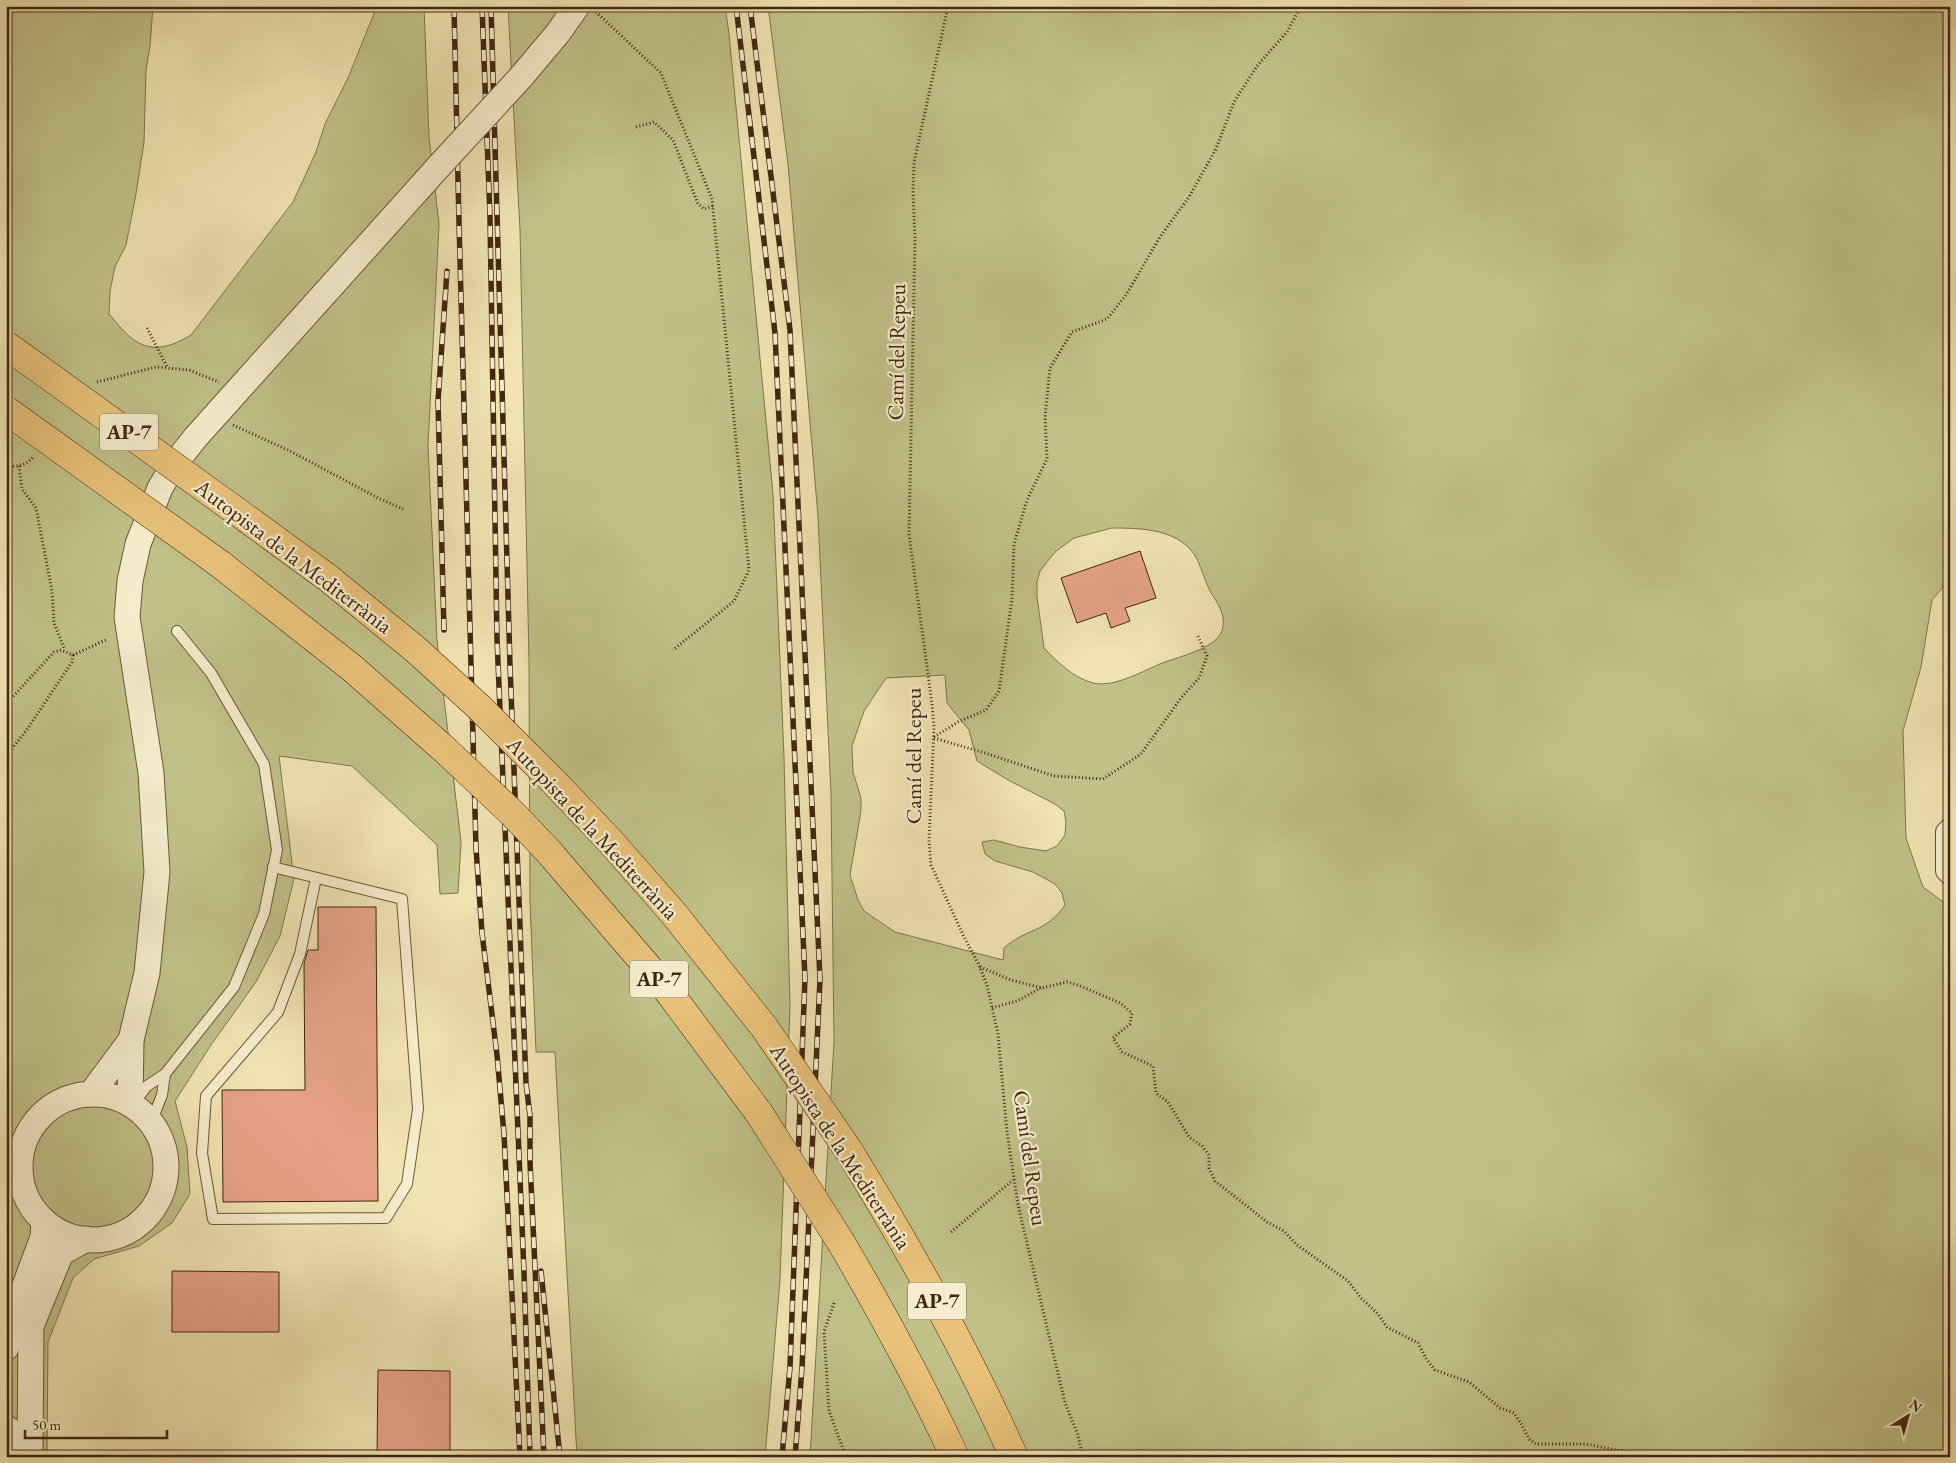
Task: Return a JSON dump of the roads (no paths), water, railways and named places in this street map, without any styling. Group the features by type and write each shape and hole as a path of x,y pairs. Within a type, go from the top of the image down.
{"highway":[{"name":"Autopista de la Mediterrània","path":"6,345 328,578 415,650 480,708 610,841 674,914 764,1027 850,1151 897,1229 944,1313 989,1400 1014,1457"},
{"name":"AP-7","path":"6,410 220,564 352,668 444,749 512,813 549,852 665,987 759,1113 842,1244 887,1321 955,1457"},
{"path":"929,1402 944,1457"}],"street":[{"path":"131,1105 131,1040 148,973 157,872 152,773 127,617 130,581 138,544 149,512 173,466 214,417 521,77 558,33 577,6"},
{"path":"1950,828 1946,832 1946,871 1950,875"},
{"path":"92,1094 131,1040"},
{"path":"6,1187 38,1214 57,1230 71,1236 100,1240 127,1231 139,1224 157,1202 165,1176 164,1148 151,1123 131,1105 118,1098 92,1094 62,1100 44,1113 30,1130 13,1163 26,1196 38,1214 43,1237 14,1318 6,1348"},
{"path":"30,1457 31,1326 61,1253 86,1239"},
{"path":"6,1428 17,1435 18,1457"}],"lane":[{"path":"131,1105 147,1086 166,1074 234,987 264,914 277,850 264,764 211,673 177,631"},
{"path":"274,867 402,899 418,1109 407,1184 386,1218 213,1219 202,1153 206,1096 278,1012 300,954 316,878"},
{"path":"151,1123 162,1095 166,1074"}],"railway":[{"path":"454,6 476,848 482,933 497,1055 504,1134 520,1457"},
{"path":"482,6 490,217 497,639 530,1457"},
{"path":"491,6 510,665 526,1083 530,1116 530,1162 544,1457"},
{"path":"736,6 775,333 805,978 790,1367 782,1457"},
{"path":"750,6 790,330 820,979 802,1368 795,1457"},
{"path":"444,630 438,401 447,271"},
{"path":"541,1271 560,1457"}]}
